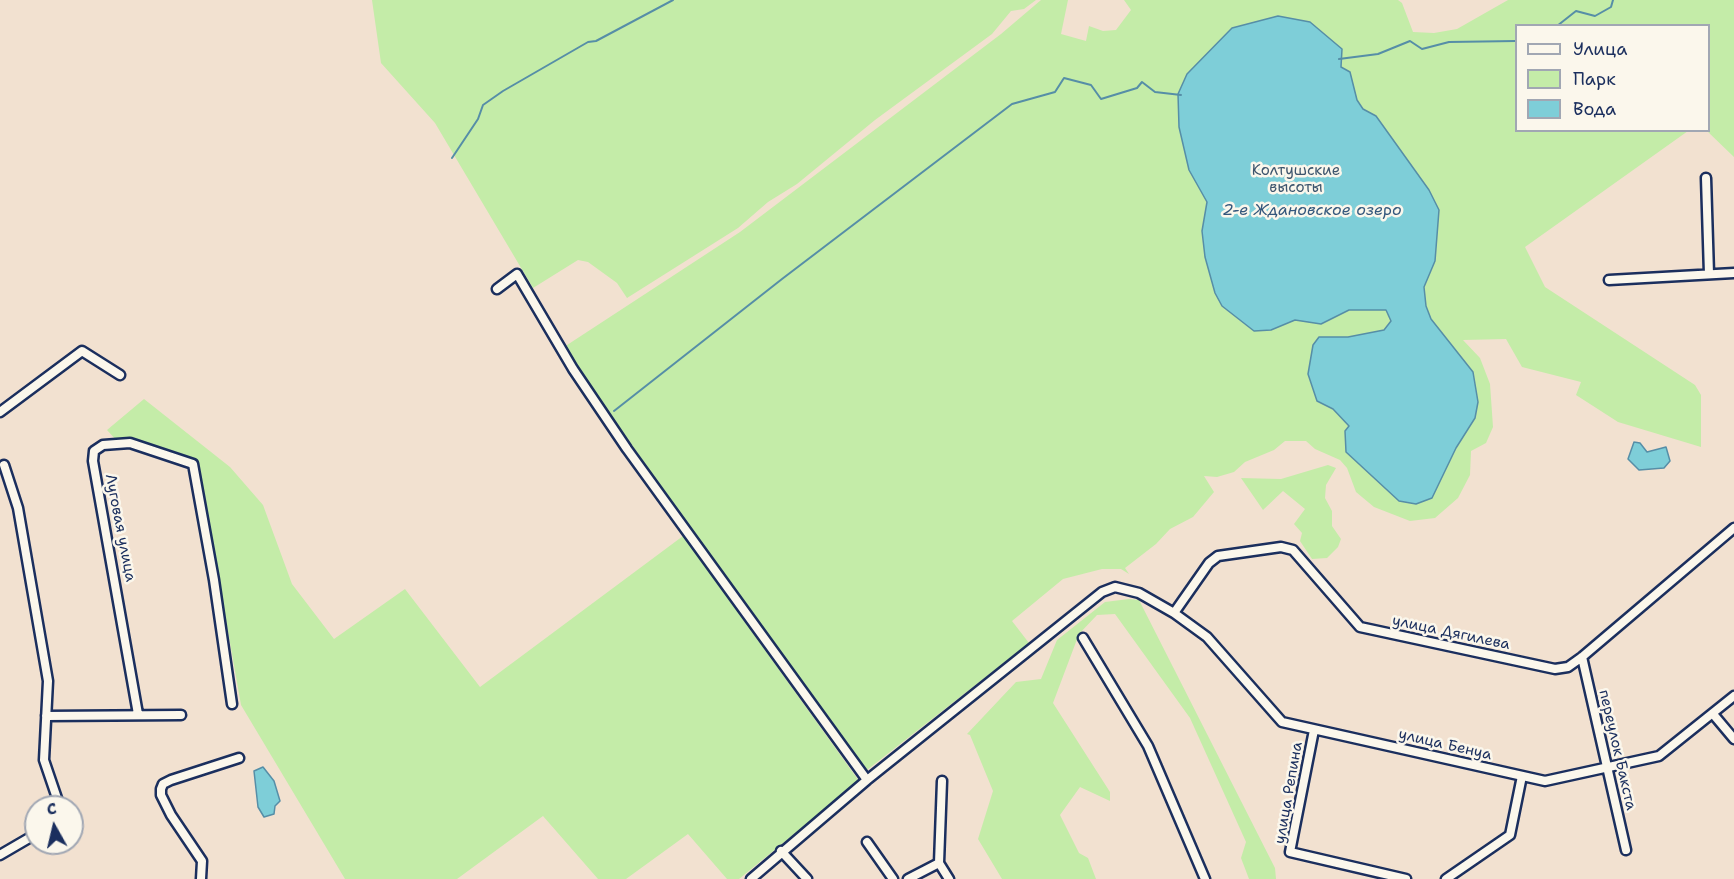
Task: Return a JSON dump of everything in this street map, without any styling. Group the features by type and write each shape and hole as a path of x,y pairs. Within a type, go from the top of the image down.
{"street":[{"path":"1706,178 1709,274"},
{"path":"497,289 517,273 573,369 627,449 867,780"},
{"path":"1609,280 1734,273"},
{"path":"0,412 82,351 120,375"},
{"name":"Луговая улица","path":"138,714 93,461 94,451 103,445 130,443 193,464 214,580 232,704"},
{"path":"4,465 18,508 48,681 44,760 56,795"},
{"name":"улица Дягилева","path":"1174,613 1209,564 1218,556 1281,547 1293,550 1360,627 1555,669 1568,667 1581,657 1734,528"},
{"name":"улица Бенуа","path":"751,879 784,855 867,780 1102,592 1115,588 1139,593 1174,613 1207,638 1282,722 1545,781 1659,756 1734,696"},
{"path":"1083,638 1148,746 1205,879"},
{"name":"переулок Бакста","path":"1581,657 1626,850"},
{"path":"1713,714 1734,739"},
{"path":"46,716 181,715"},
{"name":"улица Репина","path":"1314,730 1290,852 1406,879"},
{"path":"201,879 202,861 171,815 161,795 161,789 171,780 239,758"},
{"path":"1446,879 1510,835 1522,776"},
{"path":"942,781 939,863 949,879"},
{"path":"0,855 24,841"},
{"path":"867,842 893,879"},
{"path":"784,855 807,879"},
{"path":"908,879 939,863"}],"green space":[{"path":"372,0 1036,0 1024,9 1011,11 992,34 875,120 797,184 768,202 738,228 627,298 617,283 588,262 578,260 533,288 435,123 381,63"},
{"name":"Колтушские высоты","path":"1041,0 1068,0 1061,34 1086,41 1089,26 1103,31 1116,30 1131,10 1124,0 1398,0 1402,3 1413,32 1434,33 1457,29 1508,0 1734,0 1734,157 1708,132 1710,132 1710,24 1515,24 1515,132 1687,132 1525,247 1545,287 1695,385 1701,395 1701,447 1618,422 1576,395 1581,382 1522,367 1506,339 1463,340 1480,358 1490,384 1493,427 1486,443 1471,451 1470,475 1458,498 1435,518 1410,521 1374,507 1356,492 1347,468 1340,460 1315,449 1306,441 1285,441 1274,450 1245,462 1234,472 1217,477 1204,476 1214,492 1193,517 1170,529 1156,544 1125,568 1129,574 1121,569 1102,569 1063,579 1012,621 1029,643 867,770 695,536 564,347 740,232 1001,34"},
{"path":"144,399 230,467 263,505 292,584 334,639 405,589 480,687 683,536 859,781 739,879 727,879 688,834 626,879 598,879 543,816 457,879 345,879 241,705 198,462 138,442 117,441 107,430"},
{"path":"1328,465 1336,468 1326,485 1325,498 1332,511 1332,526 1341,539 1338,547 1327,558 1312,559 1300,541 1302,533 1294,524 1305,509 1283,491 1263,510 1241,478 1281,479"},
{"path":"1139,600 1275,868 1276,879 1249,879 1241,858 1246,842 1190,718 1115,614 1097,615 1079,634 1053,703 1110,792 1110,801 1080,787 1060,815 1079,853 1088,858 1096,879 1002,879 978,839 993,791 970,735 967,734 1016,682 1041,679 1057,640 1105,602"}],"water":[{"name":"2-е Ждановское озеро","path":"1278,16 1310,22 1342,49 1341,67 1350,72 1357,100 1363,109 1376,116 1429,190 1439,210 1435,261 1424,287 1426,306 1431,319 1473,372 1478,402 1475,418 1456,448 1432,498 1416,504 1399,501 1346,452 1345,431 1349,426 1333,409 1317,401 1308,374 1313,345 1319,337 1348,337 1384,330 1391,321 1386,310 1349,310 1321,324 1295,320 1271,330 1254,331 1222,306 1215,293 1205,257 1202,231 1207,202 1189,170 1179,127 1178,94 1187,74 1232,28"},
{"path":"1634,442 1640,443 1647,452 1666,447 1670,461 1664,468 1639,470 1628,459"},
{"path":"263,767 274,781 280,801 275,806 274,814 264,817 258,807 254,771"}],"waterway":[{"path":"452,158 478,119 483,105 588,42 596,41 673,0"},
{"path":"1560,24 1576,11 1595,16 1611,7 1613,0"},
{"path":"1339,59 1378,54 1410,41 1422,49 1449,42 1515,41"},
{"path":"614,411 782,279 1012,104 1055,92 1064,78 1091,85 1101,99 1137,88 1142,82 1155,92 1181,95"}]}
